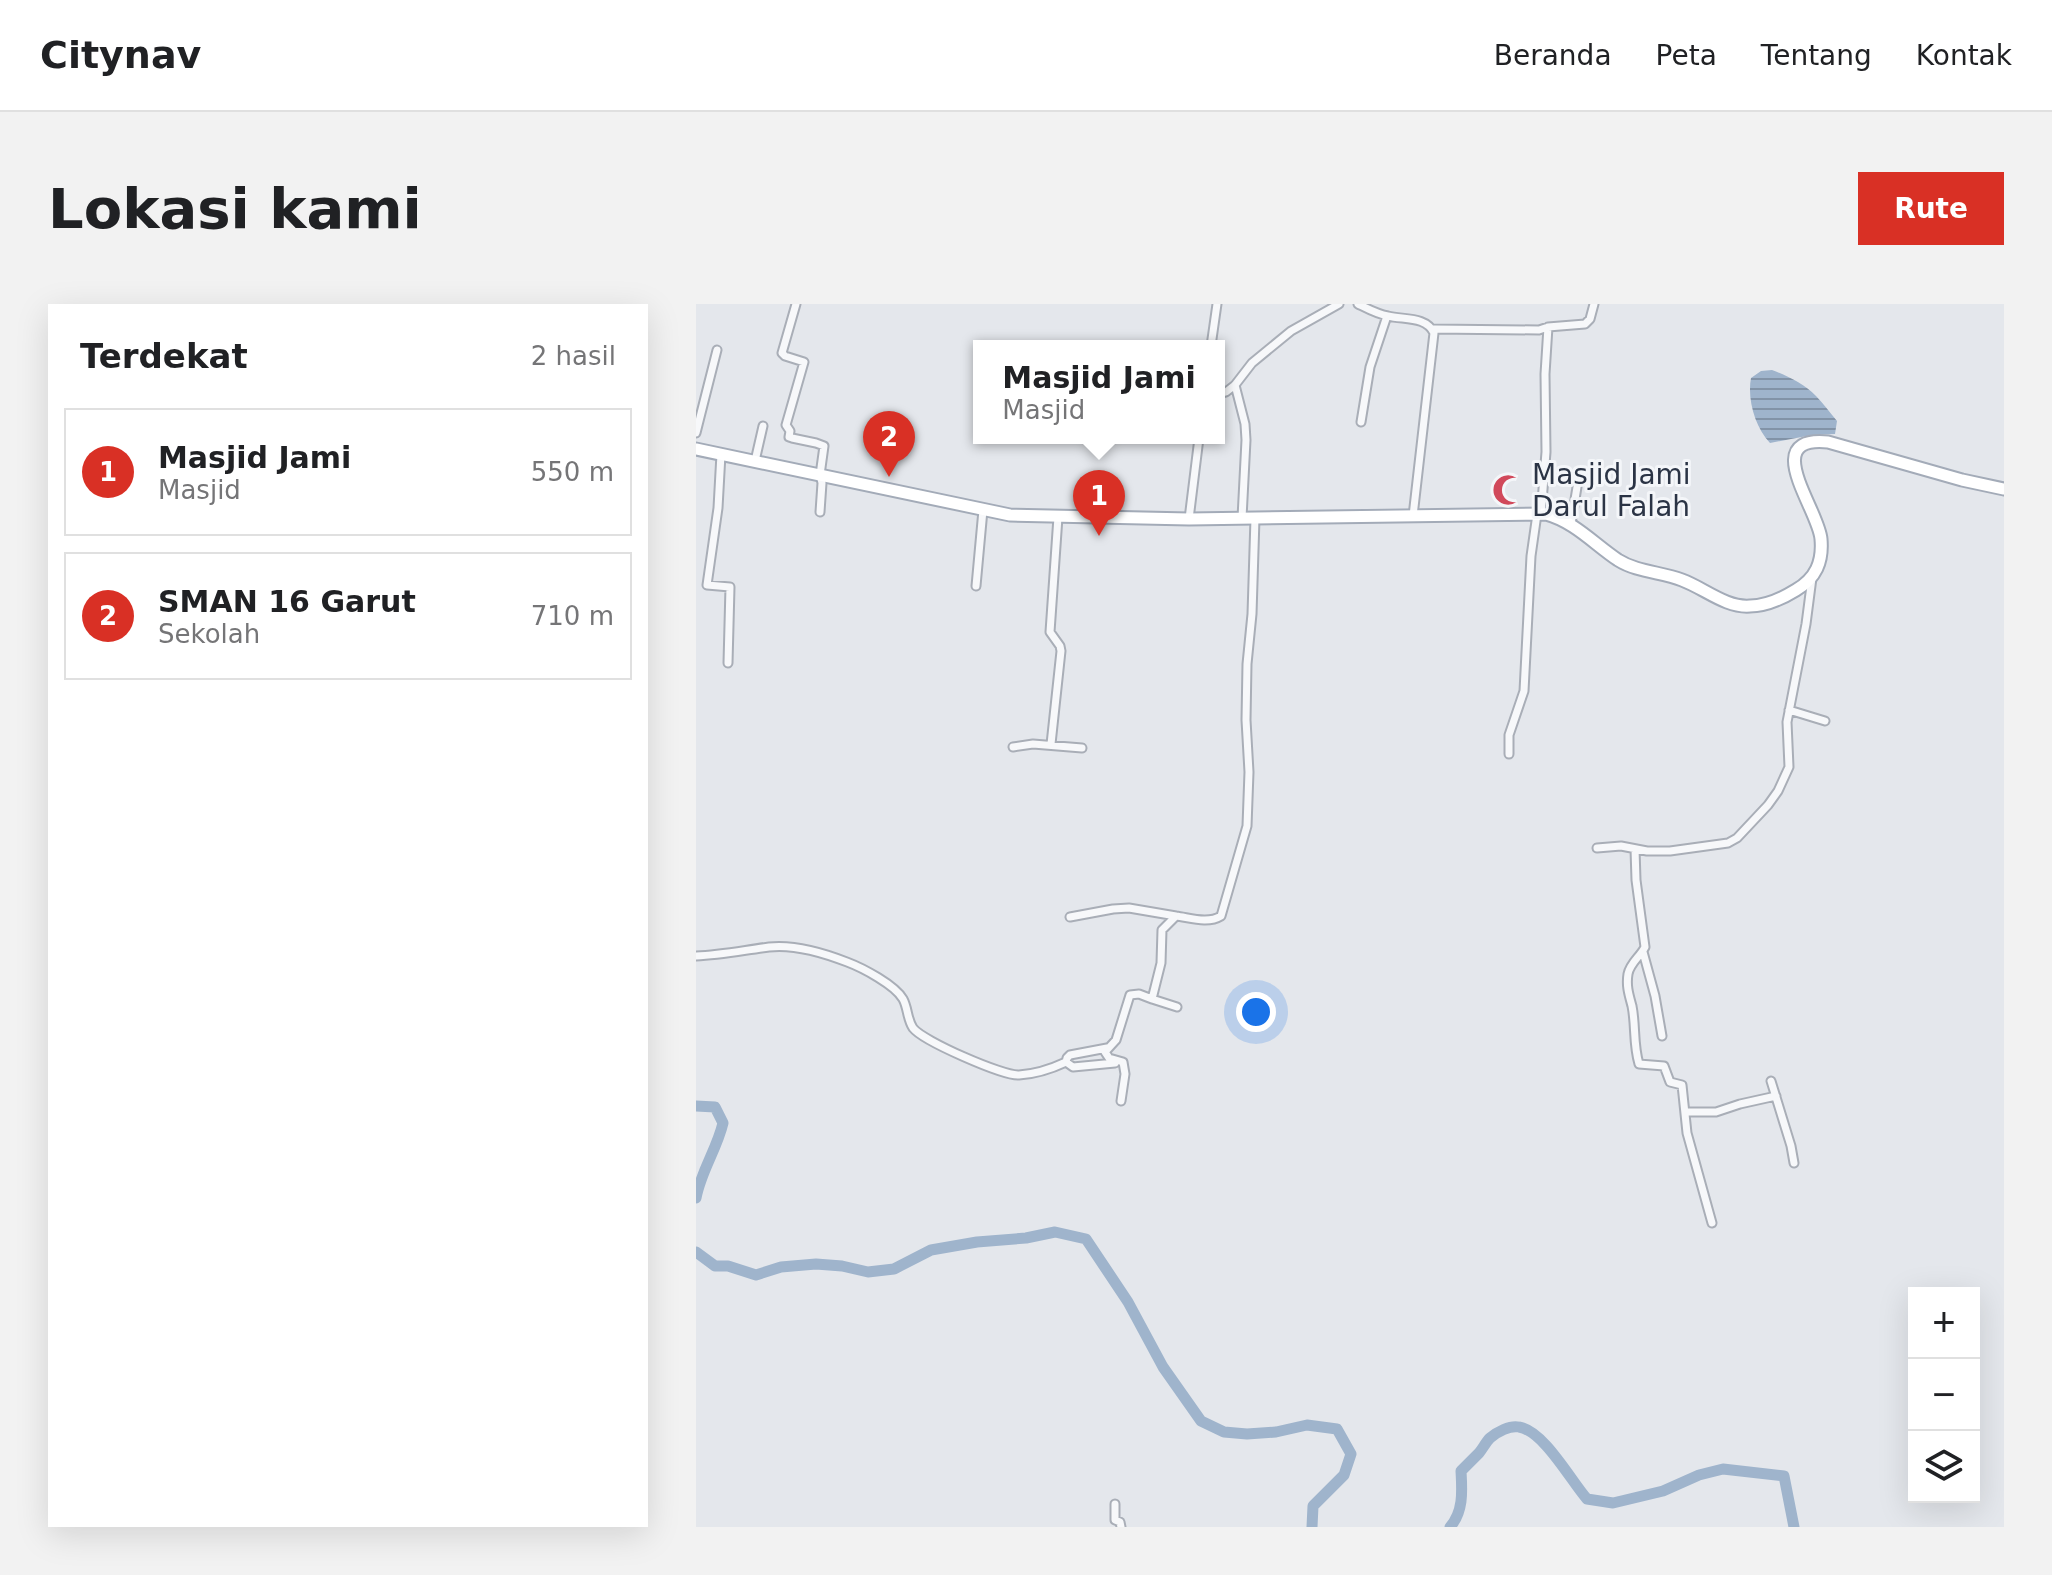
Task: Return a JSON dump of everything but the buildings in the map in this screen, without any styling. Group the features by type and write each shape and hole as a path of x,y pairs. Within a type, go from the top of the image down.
{"main road":[{"path":"696,449 1010,515 1189,519 1539,514 1571,524 1635,568 1682,580 1732,604 1751,607 1797,589 1812,578 1820,563 1821,541 1817,522 1794,468 1795,454 1802,445 1815,441 1828,442 2004,489"}],"street":[{"path":"796,304 782,353 804,362 786,425 790,431 789,437 824,446 820,512"},
{"path":"1212,340 1217,304"},
{"path":"1225,392 1235,385 1252,363 1291,331 1339,304"},
{"path":"1358,304 1388,316 1426,323 1435,336 1413,516"},
{"path":"1361,422 1370,367 1391,304"},
{"path":"1433,329 1539,330 1585,324 1590,319 1594,304"},
{"path":"1509,754 1509,735 1524,691 1531,556 1546,452 1548,327"},
{"path":"696,433 717,350"},
{"path":"1070,917 1129,908 1209,921 1217,919 1221,916 1237,866 1247,826 1247,664 1252,614 1245,424 1235,385"},
{"path":"755,461 763,426"},
{"path":"1189,519 1198,444"},
{"path":"721,454 718,508 707,585 730,587 728,663"},
{"path":"1571,524 1577,487"},
{"path":"976,586 983,510"},
{"path":"1051,744 1061,651 1050,632 1058,517"},
{"path":"1597,848 1621,846 1670,851 1728,843 1737,838 1768,805 1789,767 1789,710 1812,578"},
{"path":"1789,710 1825,721"},
{"path":"1013,747 1051,744 1082,748"},
{"path":"1635,849 1645,944 1643,952 1662,1036"},
{"path":"1152,999 1161,963 1162,930 1176,916"},
{"path":"696,956 788,947 848,962 880,979 903,1000 915,1030 972,1061 1019,1075 1048,1071 1066,1062 1069,1056 1107,1048 1115,1042 1130,995 1139,994 1177,1007"},
{"path":"1643,952 1632,963 1628,977 1637,1059 1642,1066 1664,1066 1670,1082 1682,1085 1687,1133 1712,1223"},
{"path":"1107,1048 1107,1057 1123,1062"},
{"path":"1066,1062 1075,1067 1123,1062"},
{"path":"1121,1101 1125,1074 1123,1062"},
{"path":"1771,1081 1794,1163"},
{"path":"1685,1112 1716,1112 1776,1096"},
{"path":"1115,1504 1115,1520 1120,1522 1121,1527"}],"water":[{"path":"1772,370 1796,381 1816,396 1837,421 1835,434 1770,443 1756,421 1750,386 1751,378 1761,371"}],"waterway":[{"path":"696,1106 715,1107 723,1123 696,1198"},
{"path":"696,1252 715,1266 728,1266 756,1275 781,1267 816,1264 868,1272 894,1269 931,1250 977,1242 1055,1232 1086,1239 1128,1302 1163,1367 1201,1421 1224,1432 1247,1434 1307,1425 1337,1429 1351,1454 1344,1475 1313,1506 1312,1527"},
{"path":"1450,1527 1460,1507 1461,1471 1490,1438 1515,1427 1538,1437 1587,1499 1613,1503 1663,1491 1699,1475 1723,1469 1784,1476 1794,1527"}],"place":[{"name":"SMAN 16 Garut","path":"889,477"},
{"name":"Masjid Jami Darul Falah","path":"1508,490"},
{"name":"Masjid Jami","path":"1099,536"}]}
